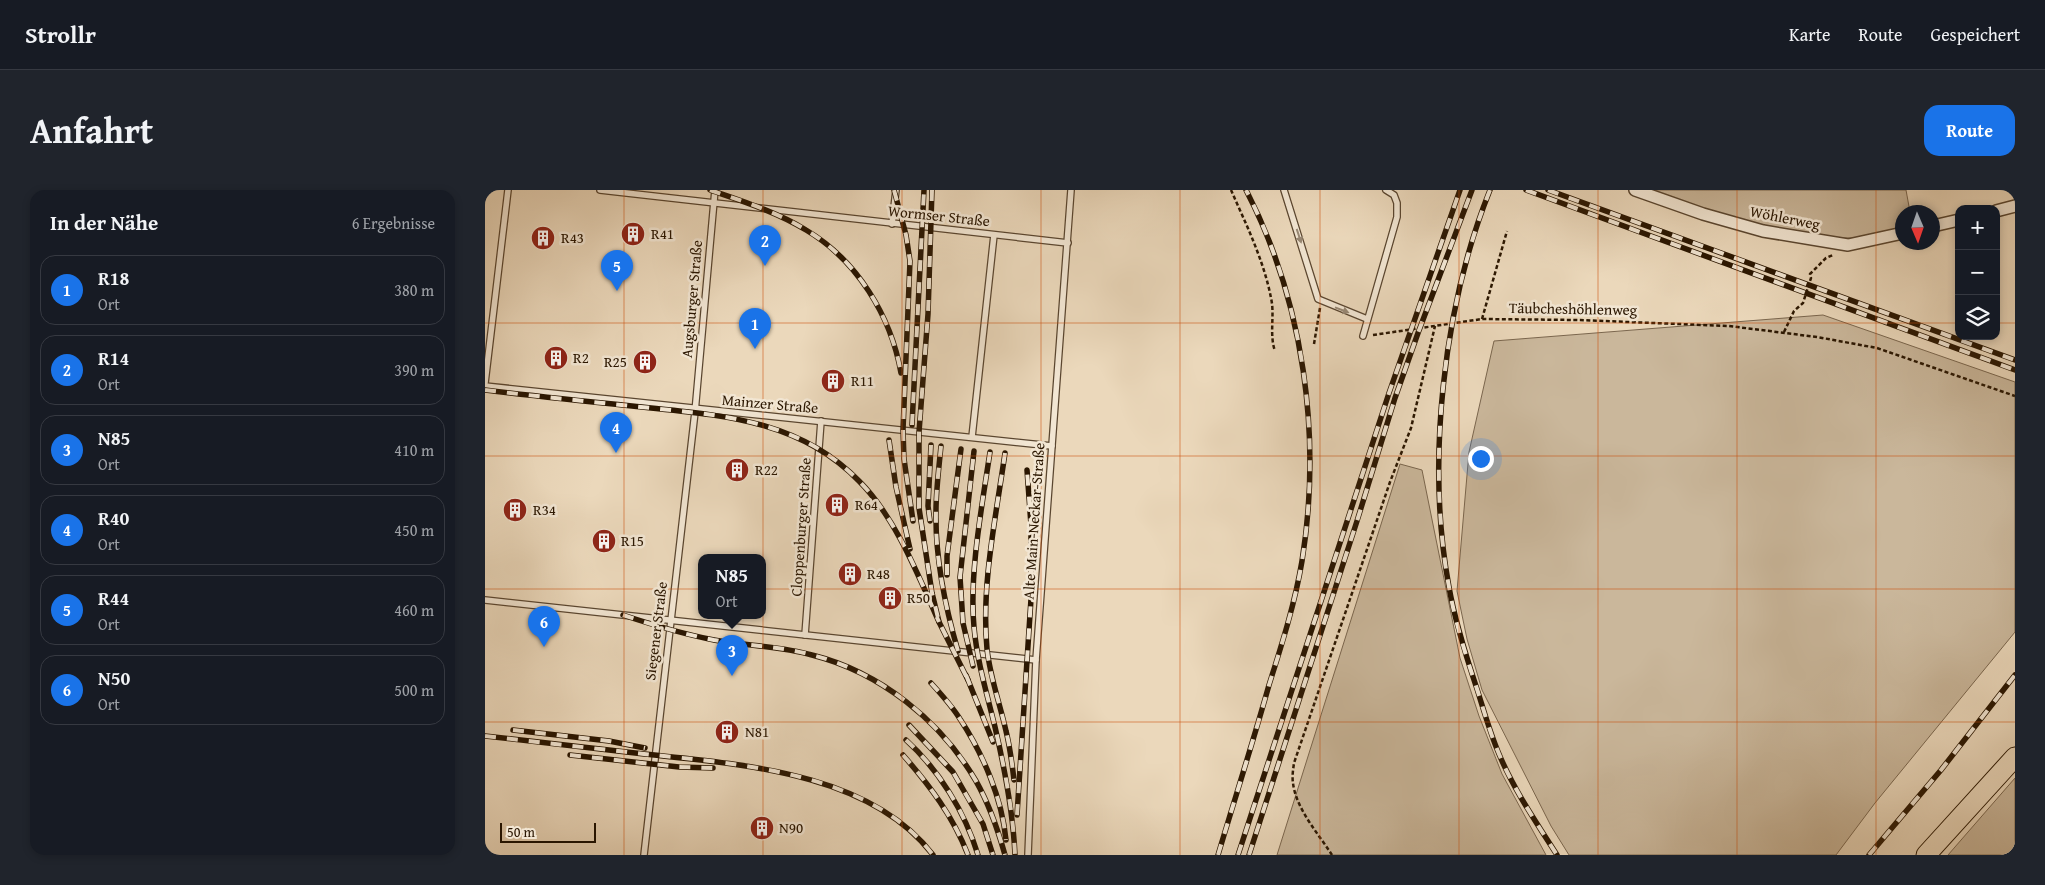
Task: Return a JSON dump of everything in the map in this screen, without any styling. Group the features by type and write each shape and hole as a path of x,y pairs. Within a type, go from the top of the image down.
{"main road":[{"path":"1926,855 2015,757"}],"street":[{"name":"Wöhlerweg","path":"1635,190 1703,214 1763,231 1849,246 1895,235"},
{"path":"2000,210 2015,206"},
{"path":"1940,224 1955,221"}],"lane":[{"path":"485,384 508,190"},
{"name":"Wormser Straße","path":"600,190 1067,243"},
{"name":"Augsburger Straße","path":"695,410 715,190"},
{"path":"892,224 895,190"},
{"name":"Alte Main-Neckar-Straße","path":"1028,855 1036,660 1071,190"},
{"path":"1284,190 1318,300 1367,319"},
{"path":"1363,336 1397,217 1397,203 1394,195 1385,190"},
{"path":"972,437 994,235"},
{"name":"Mainzer Straße","path":"485,384 695,410 821,421 1052,446"},
{"name":"Siegener Straße","path":"644,855 695,410"},
{"name":"Cloppenburger Straße","path":"805,635 821,421"},
{"path":"485,600 1036,660"}],"path":[{"path":"1231,190 1261,262 1271,296 1272,342 1275,351"},
{"path":"1482,319 1507,231"},
{"path":"1784,332 1794,311 1803,303 1811,278 1810,274 1826,258 1849,246"},
{"path":"1314,344 1321,301"},
{"name":"Täubcheshöhlenweg","path":"1363,336 1482,319 1657,322 1729,326 1784,332 1877,348 2015,396"},
{"path":"1332,855 1299,803 1292,780 1294,764 1390,482 1411,428 1435,326"}],"shaded area":[{"path":"1652,190 1906,190 1909,205 1895,205 1895,234 1839,238 1775,229 1712,211"},
{"path":"1823,315 2015,382 2015,632 1875,803 1836,855 1569,855 1551,826 1482,690 1467,639 1457,591 1469,452 1494,341"},
{"path":"1400,464 1422,470 1460,658 1479,716 1502,774 1546,855 1277,855"},
{"path":"2015,778 2015,855 1948,855"}],"railway":[{"path":"710,190 759,207 795,224 824,242 841,257 856,273 880,311 889,331 901,373"},
{"path":"894,190 906,235 910,261 903,430 904,459 913,521"},
{"path":"912,425 924,190"},
{"path":"932,190 928,314 919,432 919,508 932,593 939,622 968,680"},
{"path":"1218,855 1296,592 1308,514 1310,466 1303,371 1294,324 1282,278 1266,233 1246,190"},
{"path":"1238,855 1389,393 1460,190"},
{"path":"1249,855 1395,398 1472,190"},
{"path":"1490,190 1474,236 1450,334 1439,438 1439,489 1442,539 1451,600 1493,738 1518,793 1557,855"},
{"path":"1526,190 2015,370"},
{"path":"1548,190 2015,360"},
{"path":"485,390 724,417 782,432 809,444 835,460 859,481 884,512 905,548 939,622"},
{"path":"889,440 896,487 910,549"},
{"path":"930,521 928,506 931,445"},
{"path":"941,446 936,503 937,546 945,599 958,651"},
{"path":"947,575 947,556 961,449"},
{"path":"973,666 963,623 960,577 974,451"},
{"path":"990,452 975,563 973,585 974,627 980,665 1005,775 1015,855"},
{"path":"1005,453 990,551 986,625 988,659 1011,755 1014,780"},
{"path":"1017,815 1031,599 1031,525 1027,470"},
{"path":"623,615 702,638 812,655 861,673 885,687 927,719 962,759 985,799 1005,855"},
{"path":"966,675 993,742"},
{"path":"1869,855 1941,770 2015,675"},
{"path":"931,683 957,714 984,762 996,792 1006,840"},
{"path":"909,725 953,772 983,824 993,855"},
{"path":"513,730 609,741 645,748"},
{"path":"485,736 720,762 761,768 801,777 839,789 875,806 906,827 933,855"},
{"path":"906,740 940,778 966,823 978,855"},
{"path":"570,755 679,767 713,768"},
{"path":"903,755 948,814 968,855"}],"place":[{"name":"R41","path":"633,234"},
{"name":"R43","path":"543,238"},
{"name":"R14","path":"765,266"},
{"name":"R44","path":"617,291"},
{"name":"R18","path":"755,349"},
{"name":"R2","path":"556,358"},
{"name":"R25","path":"645,362"},
{"name":"R11","path":"833,381"},
{"name":"R40","path":"616,453"},
{"name":"R22","path":"737,470"},
{"name":"R64","path":"837,505"},
{"name":"R34","path":"515,510"},
{"name":"R15","path":"604,541"},
{"name":"R48","path":"850,574"},
{"name":"R50","path":"890,598"},
{"name":"N50","path":"544,647"},
{"name":"N85","path":"732,676"},
{"name":"N81","path":"727,732"},
{"name":"N90","path":"762,828"}]}
